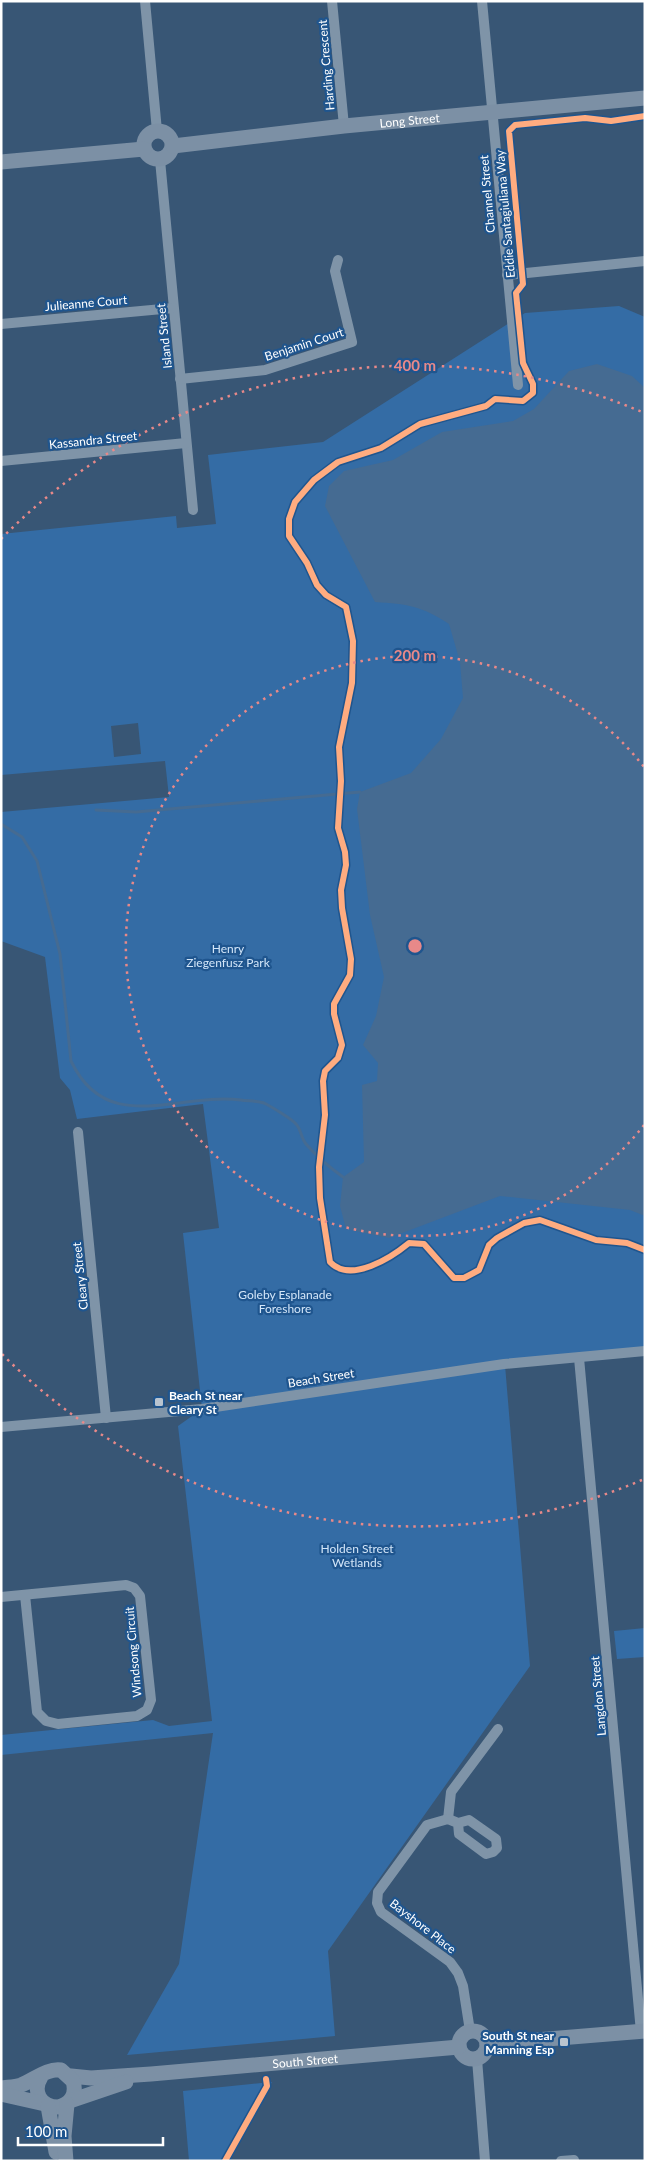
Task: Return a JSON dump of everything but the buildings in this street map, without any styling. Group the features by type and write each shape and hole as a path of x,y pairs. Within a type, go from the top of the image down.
{"street":[{"path":"145,1 157,131"},
{"name":"Harding Crescent","path":"332,1 344,126"},
{"name":"Channel Street","path":"482,1 518,385"},
{"name":"Long Street","path":"173,146 344,126 645,98"},
{"path":"157,131 170,136 173,146 170,154 160,160 148,156 144,149 145,139 157,131"},
{"path":"1,162 144,149"},
{"name":"Island Street","path":"160,160 193,510"},
{"name":"Benjamin Court","path":"180,379 274,368 352,342 335,272 338,260"},
{"path":"507,275 644,263"},
{"name":"Julieanne Court","path":"1,324 174,308"},
{"name":"Kassandra Street","path":"1,461 186,443"},
{"name":"Cleary Street","path":"78,1132 106,1418"},
{"name":"Beach Street","path":"1,1427 202,1409 504,1364 645,1351"},
{"name":"Langdon Street","path":"579,1358 643,2031"},
{"name":"Windsong Circuit","path":"126,1585 134,1588 140,1596 151,1700 147,1710 137,1716 58,1724 46,1721 38,1712 26,1594 126,1585"},
{"path":"1,1597 26,1594"},
{"name":"Bayshore Place","path":"470,2031 458,1973 450,1962 381,1912 377,1903 378,1892 427,1825 453,1821 451,1792 498,1729"},
{"path":"470,2031 480,2032 487,2044 484,2054 477,2059 465,2057 459,2047 461,2037 470,2031"},
{"path":"487,2044 643,2031"},
{"name":"South Street","path":"1,2088 18,2086 56,2069 70,2076 91,2078 459,2047"},
{"path":"477,2059 485,2161"},
{"name":"South Street","path":"1,2094 58,2108 69,2102 151,2074"},
{"path":"66,2161 64,2136 69,2102 75,2091 70,2076"},
{"path":"41,2077 38,2082 38,2094 46,2105 55,2137 57,2161"},
{"path":"561,2161 574,2160"}],"green space":[{"path":"619,306 645,317 645,1351 505,1365 530,1666 328,1951 335,2036 127,2055 179,1964 213,1733 1,1755 1,1735 153,1720 169,1726 212,1721 178,1426 202,1409 183,1233 219,1228 203,1104 77,1119 70,1090 60,1078 45,957 1,941 1,812 169,797 165,761 1,775 1,534 176,516 177,528 216,524 208,455 323,442 525,313","holes":["138,723 141,754 114,757 111,726"]},
{"path":"645,1628 645,1657 617,1659 614,1631"},
{"path":"272,2082 230,2161 189,2161 183,2091"}],"shaded area":[{"path":"597,364 632,376 645,388 645,1216 630,1210 500,1196 389,1238 346,1229 340,1206 343,1177 364,1162 362,1085 377,1081 378,1063 363,1045 376,1016 384,977 370,915 357,809 360,792 411,773 441,739 463,698 460,662 449,624 431,613 414,607 375,602 325,506 329,486 344,471 393,460 442,432 513,421 534,409 569,371"}],"waterway":[{"path":"96,810 136,812 360,792"},
{"path":"1,824 22,837 37,861 60,954 71,1061 86,1084 104,1098 124,1105 145,1106 217,1099 264,1103 294,1122 298,1126 304,1142 310,1149 323,1162 343,1177"}],"cycle path":[{"name":"Eddie Santagiuliana Way","path":"645,116 611,121 585,118 515,125 509,131 523,284 516,293 523,363 533,384 533,393 523,401 495,399 486,406 420,424 381,448 338,462 314,480 295,502 289,519 289,536 307,563 317,585 326,595 346,607 353,641 352,683 339,747 341,781 338,828 345,852 346,865 341,890 342,908 351,959 350,975 334,1004 334,1014 342,1045 338,1058 325,1071 323,1081 325,1115 319,1167 320,1198 330,1262 339,1268 349,1270 360,1269 382,1261 409,1243 424,1244 454,1278 464,1278 479,1270 489,1245 497,1238 524,1223 540,1220 596,1240 627,1243 645,1250"},
{"path":"225,2161 267,2086 266,2079"}],"place":[{"name":"Beach St near Cleary St","path":"159,1402"},
{"name":"South St near Manning Esp","path":"564,2042"}],"park label":[{"name":"Henry Ziegenfusz Park","path":"228,955"},
{"name":"Goleby Esplanade Foreshore","path":"285,1301"},
{"name":"Holden Street Wetlands","path":"357,1555"}]}
